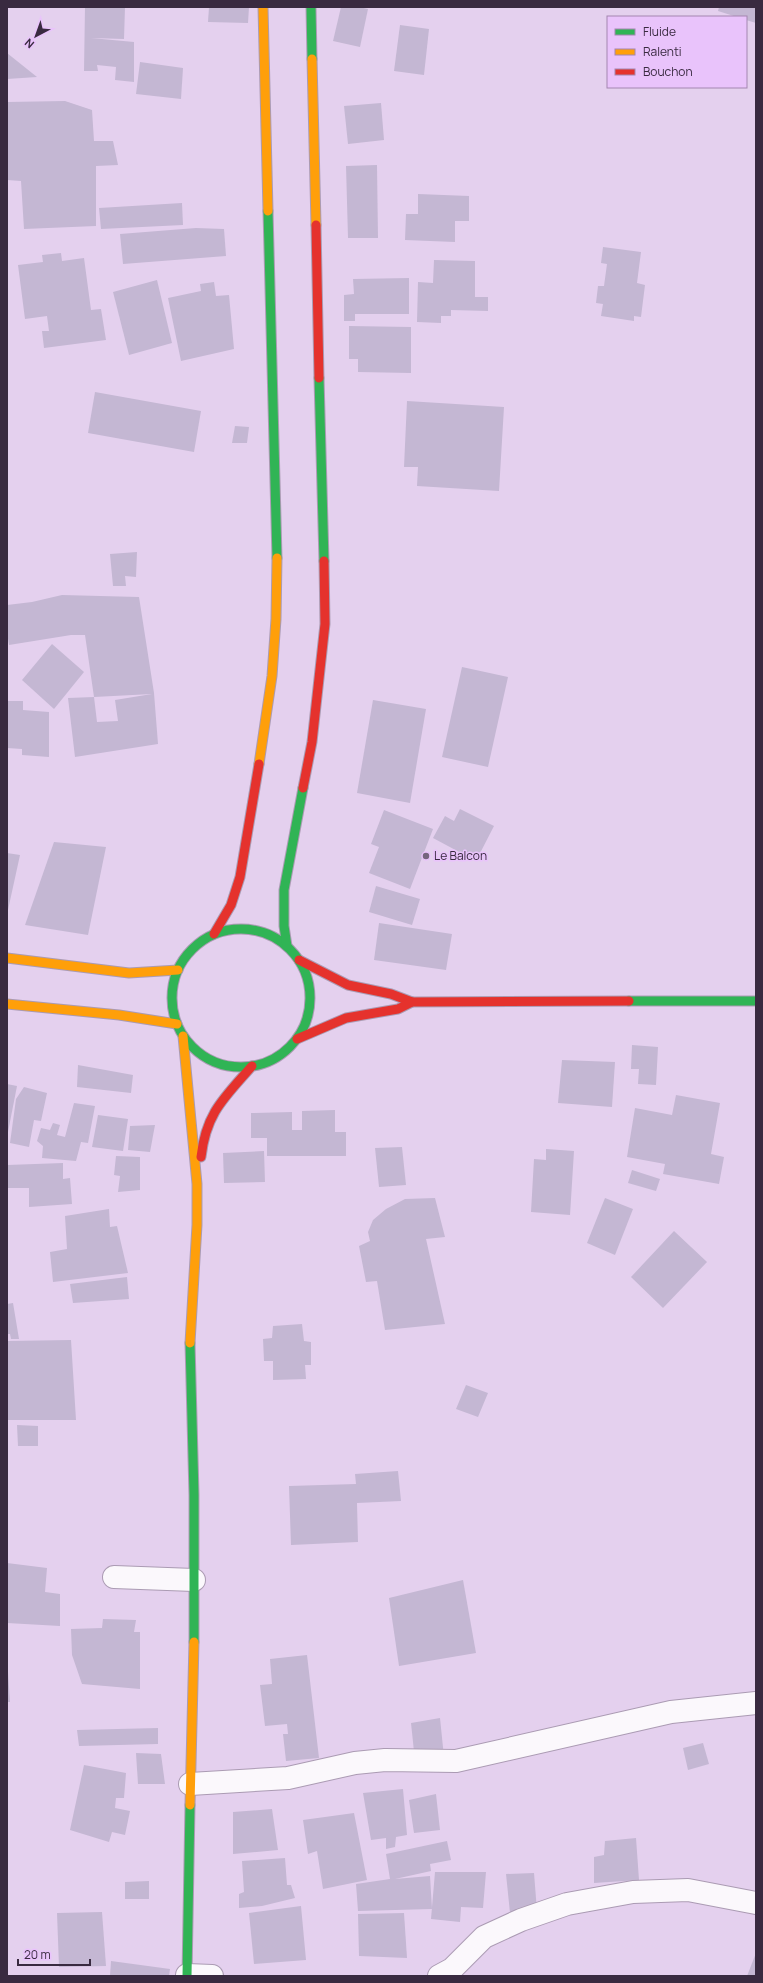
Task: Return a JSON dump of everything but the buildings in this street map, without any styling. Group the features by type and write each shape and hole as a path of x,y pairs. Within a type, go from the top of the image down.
{"main road":[{"path":"214,934 231,905 240,877 256,785 272,676 276,619 277,551 263,7"},
{"path":"287,946 284,926 284,890 312,742 325,624 311,7"},
{"path":"244,928 260,931 274,937 287,946 299,960 308,978 311,1000 307,1020 297,1039 278,1057 252,1066 238,1067 219,1064 202,1055 183,1036 177,1024 172,997 173,983 178,970 192,948 214,934 229,929 244,928"},
{"path":"7,958 129,973 178,970"},
{"path":"299,960 334,980 355,987 398,994 412,1002"},
{"path":"297,1039 346,1018 398,1009 412,1002 756,1001"},
{"path":"7,1004 119,1015 177,1024"},
{"path":"183,1036 197,1184 197,1225 189,1353 194,1495 194,1688 190,1784 187,1975"},
{"path":"197,1184 205,1132 212,1116 221,1102 252,1066"}],"street":[{"path":"114,1577 194,1580"},
{"path":"190,1784 288,1778 355,1763 385,1760 456,1761 671,1712 756,1703"},
{"path":"439,1976 452,1970 484,1937 521,1920 567,1904 633,1892 688,1890 756,1903"},
{"path":"187,1975 212,1976"}],"traffic: fast":[{"path":"311,7 312,59"},
{"path":"268,211 277,558"},
{"path":"319,378 324,561"},
{"path":"287,946 284,926 284,890 303,788"},
{"path":"234,929 248,929 274,937 290,949 302,965 305,972 309,985 310,998 309,1011 305,1024 302,1031 290,1047 274,1059 267,1062 248,1067 234,1067 208,1059 192,1047 180,1031 177,1024 172,1005 172,991 180,965 192,949 208,937 215,934 234,929"},
{"path":"629,1001 756,1001"},
{"path":"190,1343 194,1495 194,1642"},
{"path":"187,1976 190,1805"}],"traffic: slow":[{"path":"263,7 268,211"},
{"path":"312,59 316,225"},
{"path":"259,764 272,676 276,619 277,558"},
{"path":"7,958 129,973 178,970"},
{"path":"7,1004 119,1015 177,1024"},
{"path":"183,1036 197,1184 197,1225 190,1343"},
{"path":"190,1805 194,1642"}],"traffic: jam":[{"path":"316,225 319,378"},
{"path":"303,788 312,742 325,624 324,561"},
{"path":"214,934 231,905 240,877 259,764"},
{"path":"299,960 348,985 391,994 412,1002"},
{"path":"297,1039 346,1018 398,1009 412,1002 629,1001"},
{"path":"201,1157 203,1142 212,1117 225,1097 252,1066"}],"place":[{"name":"Le Balcon","path":"426,856"}]}
